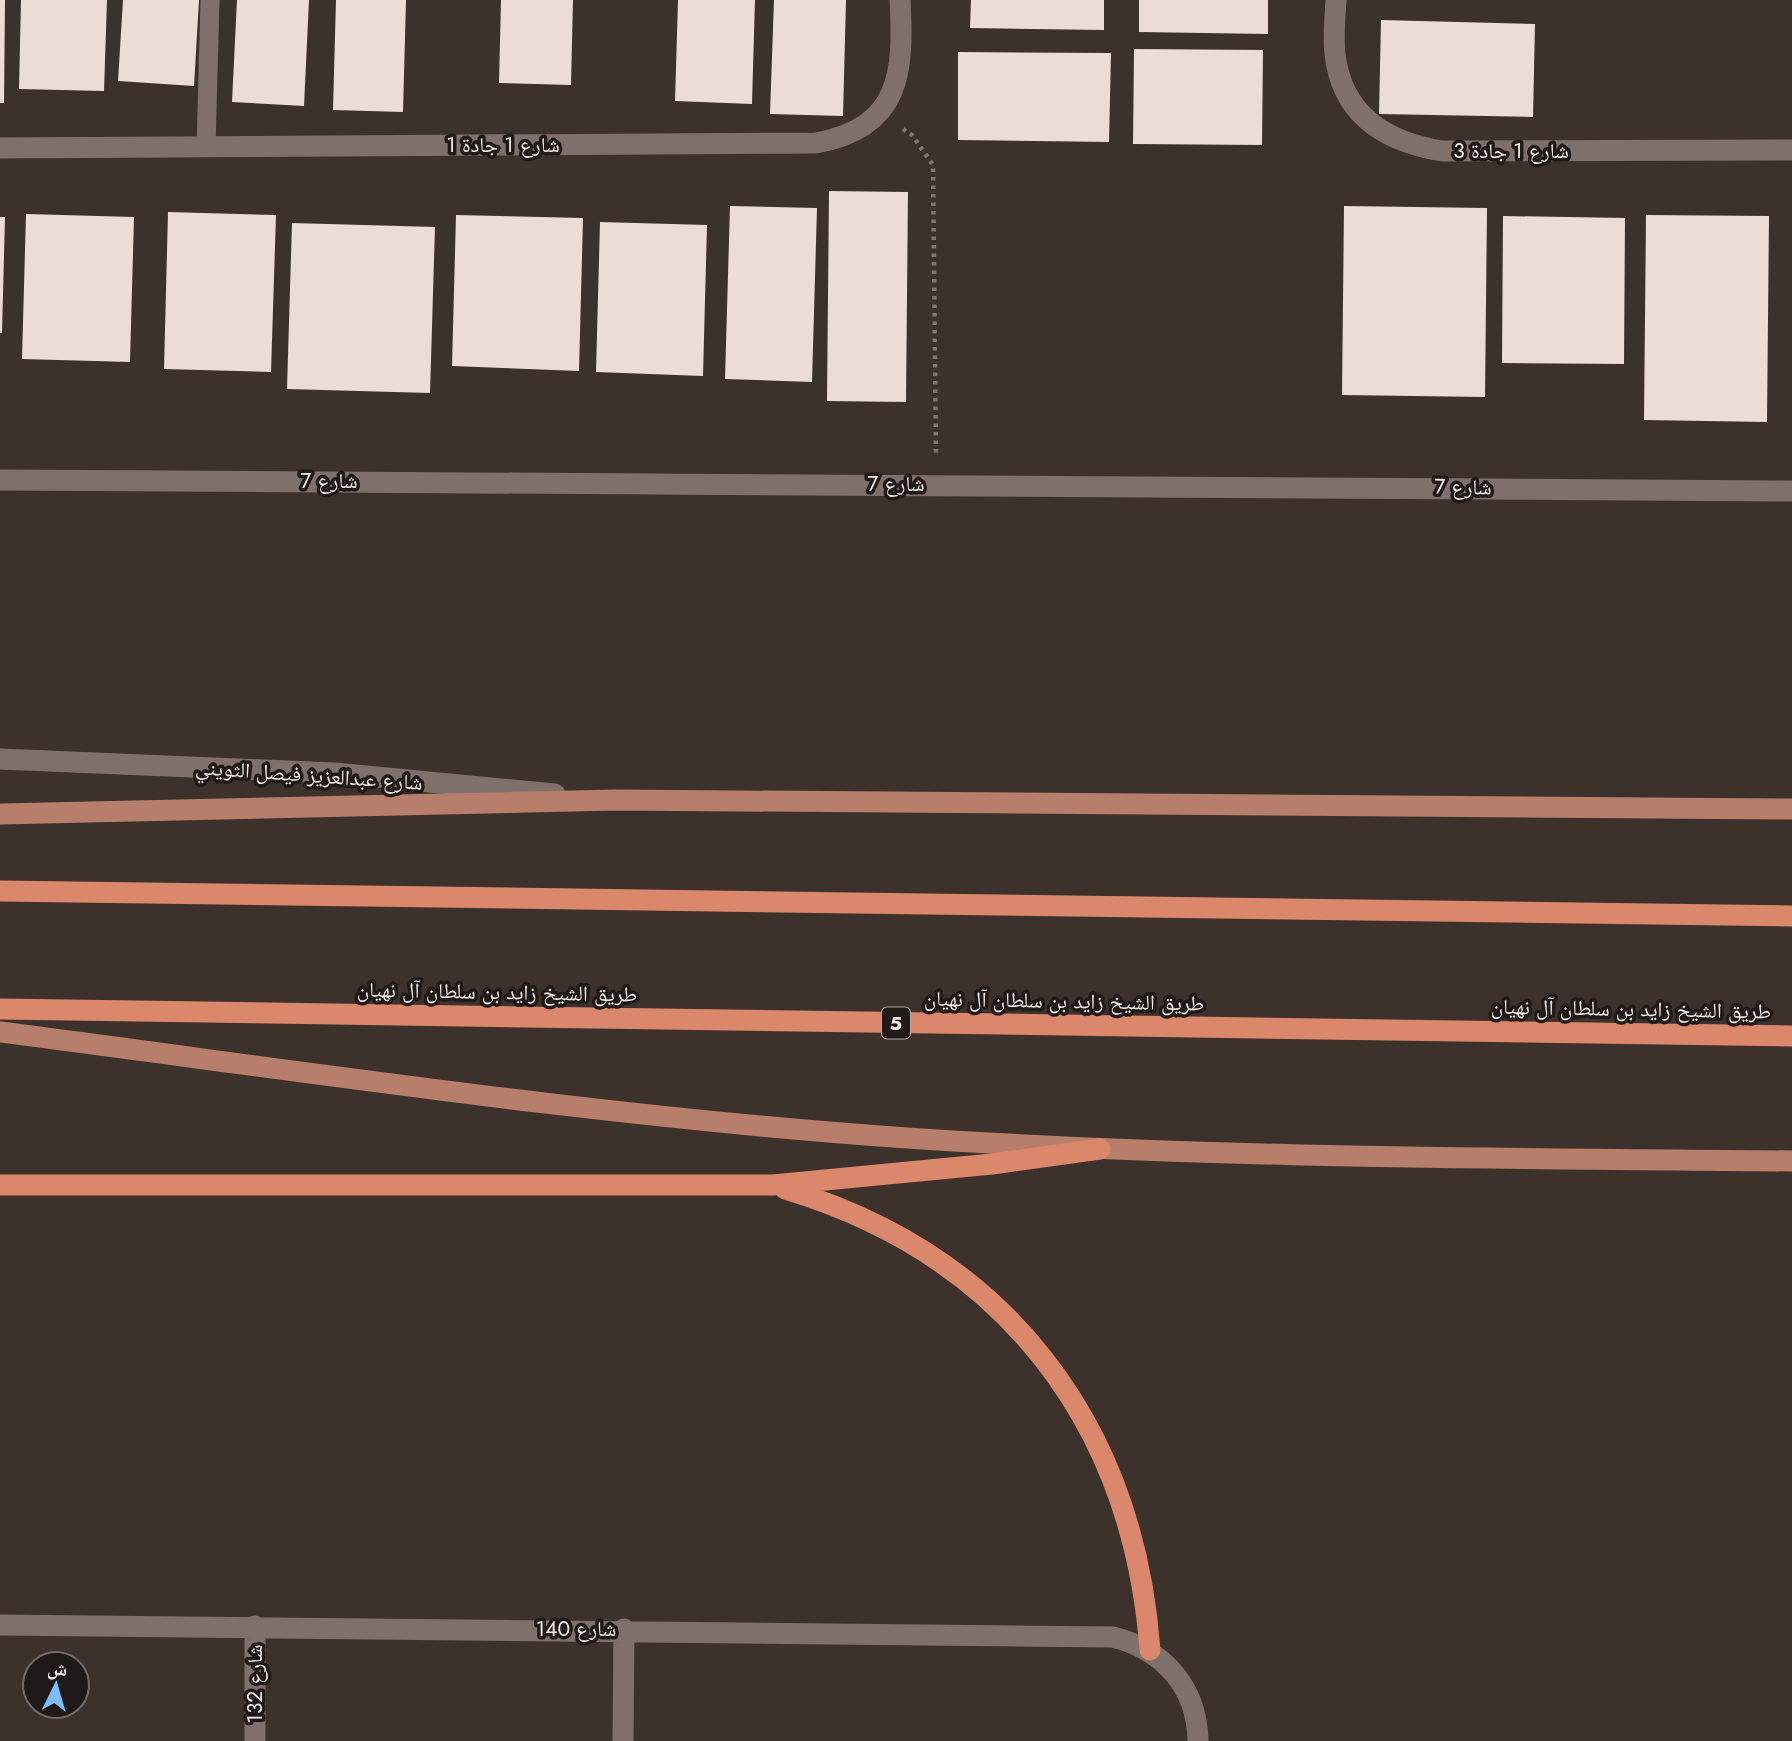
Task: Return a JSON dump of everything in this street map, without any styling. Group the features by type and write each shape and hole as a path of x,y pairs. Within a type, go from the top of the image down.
{"highway":[{"path":"0,891 1792,916"},
{"name":"طريق الشيخ زايد بن سلطان آل نهيان","path":"0,1009 1792,1036"},
{"path":"0,1185 773,1185 992,1164 1100,1149"},
{"path":"773,1185 867,1218 952,1269 1025,1336 1056,1374 1088,1426 1124,1505 1140,1565 1150,1650"}],"main road":[{"path":"0,814 616,800 1792,809"},
{"path":"0,1032 583,1108 879,1136 1100,1149 1294,1156 1792,1161"}],"street":[{"name":"شارع 1 جادة 1","path":"0,149 816,143 841,139 860,128 888,100 901,68 900,0"},
{"name":"شارع 1 جادة 3","path":"1336,0 1335,55 1342,85 1359,111 1382,133 1411,146 1443,151 1792,150"},
{"name":"شارع 7","path":"0,480 1792,491"},
{"name":"شارع عبدالعزيز فيصل الثويني","path":"0,759 335,773 616,800"},
{"name":"شارع 140","path":"0,1625 624,1629 1093,1636 1132,1642 1150,1650"},
{"name":"شارع 132","path":"255,1626 255,1741"},
{"path":"623,1741 624,1629"},
{"path":"1150,1650 1166,1663 1190,1696 1198,1741"}],"lane":[{"path":"206,147 210,0"}],"path":[{"path":"877,113 912,135 933,165 936,484"}],"building":[{"path":"0,0 5,0 4,103 0,103"},
{"path":"21,0 107,0 104,91 19,89"},
{"path":"123,0 199,0 194,86 118,81"},
{"path":"237,0 309,0 304,106 232,102"},
{"path":"336,0 406,0 403,112 333,110"},
{"path":"501,0 573,0 571,85 499,83"},
{"path":"678,0 755,0 752,104 675,101"},
{"path":"774,0 846,0 843,116 770,114"},
{"path":"971,0 1104,0 1104,30 970,28"},
{"path":"1139,0 1268,0 1268,34 1139,32"},
{"path":"1381,20 1535,24 1533,117 1379,114"},
{"path":"1134,49 1263,50 1262,145 1133,144"},
{"path":"958,52 1111,53 1109,142 958,140"},
{"path":"829,191 908,192 906,402 827,401"},
{"path":"730,206 817,208 812,382 725,379"},
{"path":"1344,206 1487,208 1485,397 1342,395"},
{"path":"168,212 276,215 271,372 164,369"},
{"path":"26,214 134,217 130,362 22,359"},
{"path":"456,215 583,218 579,371 452,366"},
{"path":"1646,215 1769,216 1767,422 1644,420"},
{"path":"1503,216 1625,218 1624,364 1502,363"},
{"path":"0,217 5,217 2,333 0,333"},
{"path":"600,222 707,225 703,376 596,372"},
{"path":"292,223 435,227 430,393 287,389"}]}
